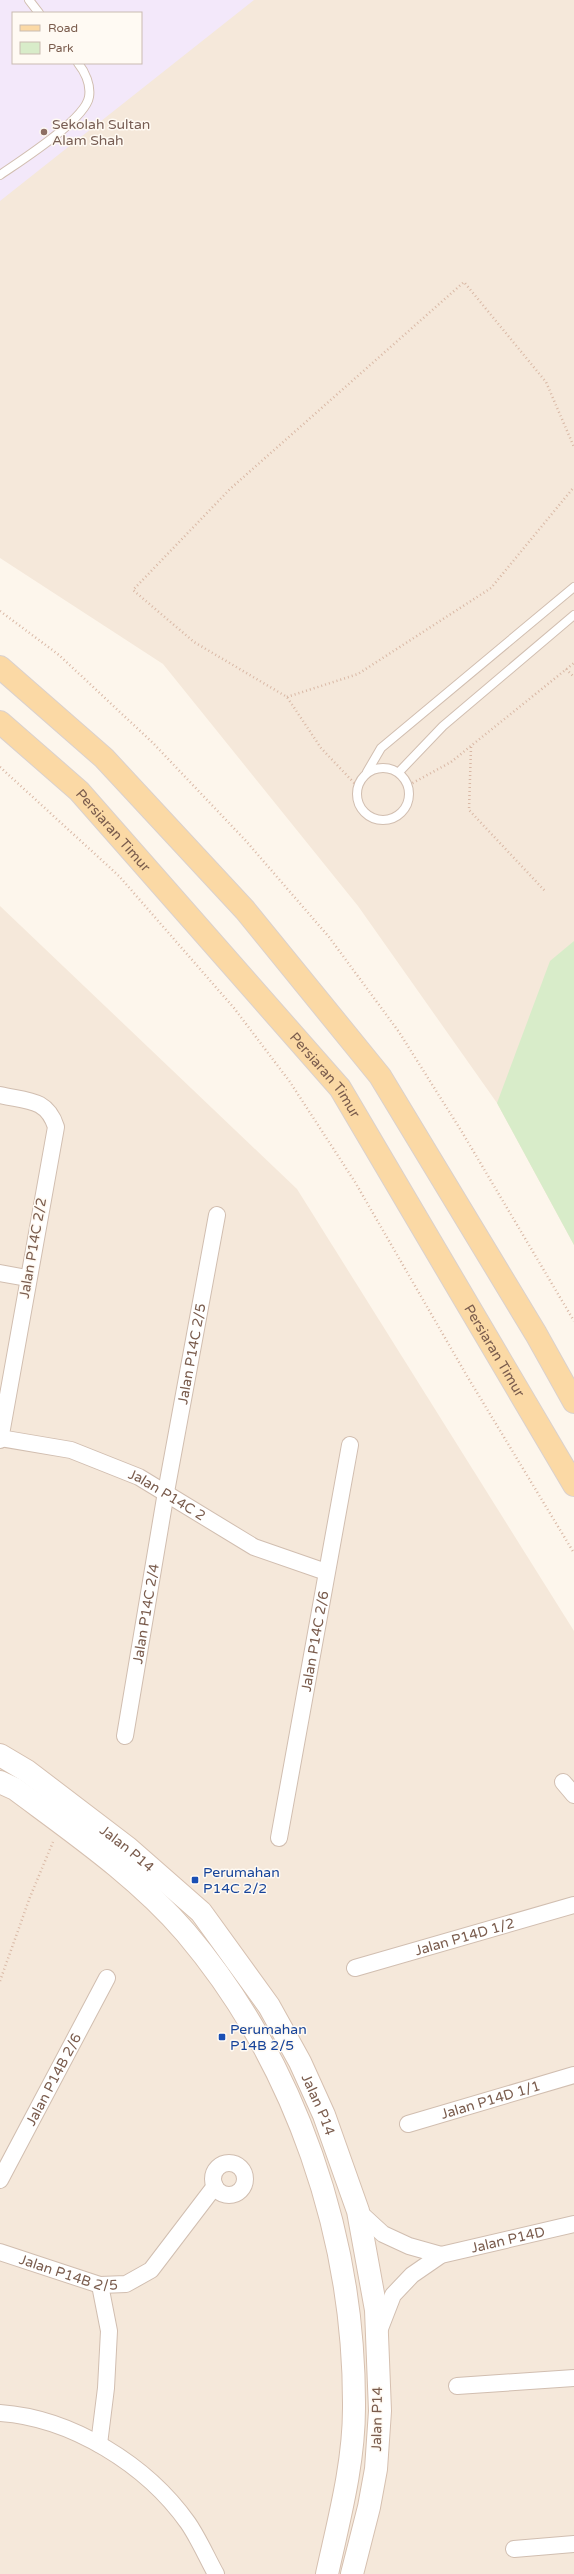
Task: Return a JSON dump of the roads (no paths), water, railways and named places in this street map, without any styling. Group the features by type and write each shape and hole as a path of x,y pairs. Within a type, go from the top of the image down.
{"main road":[{"path":"0,667 110,764 245,910 380,1076 536,1334 574,1402"},
{"name":"Persiaran Timur","path":"0,722 79,791 340,1088 574,1485"},
{"name":"Jalan P14","path":"0,1755 27,1771 128,1848 201,1912 269,2006 300,2062 324,2115 358,2211 376,2310 375,2342 380,2411 376,2469 369,2507 352,2574"},
{"name":"Jalan P14","path":"0,1782 15,1789 113,1862 184,1931 250,2022 279,2074 300,2124 329,2213 349,2317 354,2408 349,2469 327,2574"}],"street":[{"name":"Jalan P14C 2/2","path":"0,1096 40,1104 52,1113 56,1127 27,1278 0,1439"},
{"name":"Jalan P14C 2/5","path":"166,1492 217,1215"},
{"path":"0,1273 27,1278"},
{"name":"Jalan P14C 2","path":"0,1439 71,1450 139,1477 166,1492 254,1547 326,1572"},
{"name":"Jalan P14C 2/6","path":"279,1838 350,1445"},
{"name":"Jalan P14C 2/4","path":"125,1736 166,1492"},
{"path":"563,1782 574,1795"},
{"name":"Jalan P14D 1/2","path":"355,1968 574,1905"},
{"name":"Jalan P14B 2/6","path":"0,2180 107,1978"},
{"name":"Jalan P14D 1/1","path":"408,2124 574,2076"},
{"name":"Jalan P14B 2/5","path":"0,2252 100,2285 126,2284 151,2270 215,2186"},
{"name":"Jalan P14D","path":"358,2211 383,2234 409,2246 441,2255"},
{"name":"Jalan P14D","path":"375,2342 393,2295 412,2274 441,2255 574,2224"},
{"path":"100,2285 109,2331 106,2388 100,2444"},
{"path":"457,2386 574,2378"},
{"path":"0,2413 22,2415 61,2425 100,2444 150,2481 188,2523 216,2574"},
{"path":"514,2549 574,2544"}],"lane":[{"path":"29,0 38,12"},
{"path":"0,175 74,121 89,97 86,74 79,64"},
{"path":"367,772 383,767 399,772 409,785 409,802 399,816 383,822 367,817 357,803 357,786 381,748 574,587"},
{"path":"399,772 443,726 574,615"}],"place":[{"name":"Sekolah Sultan Alam Shah","path":"44,132"},
{"name":"Perumahan P14C 2/2","path":"195,1880"},
{"name":"Perumahan P14B 2/5","path":"222,2037"}]}
